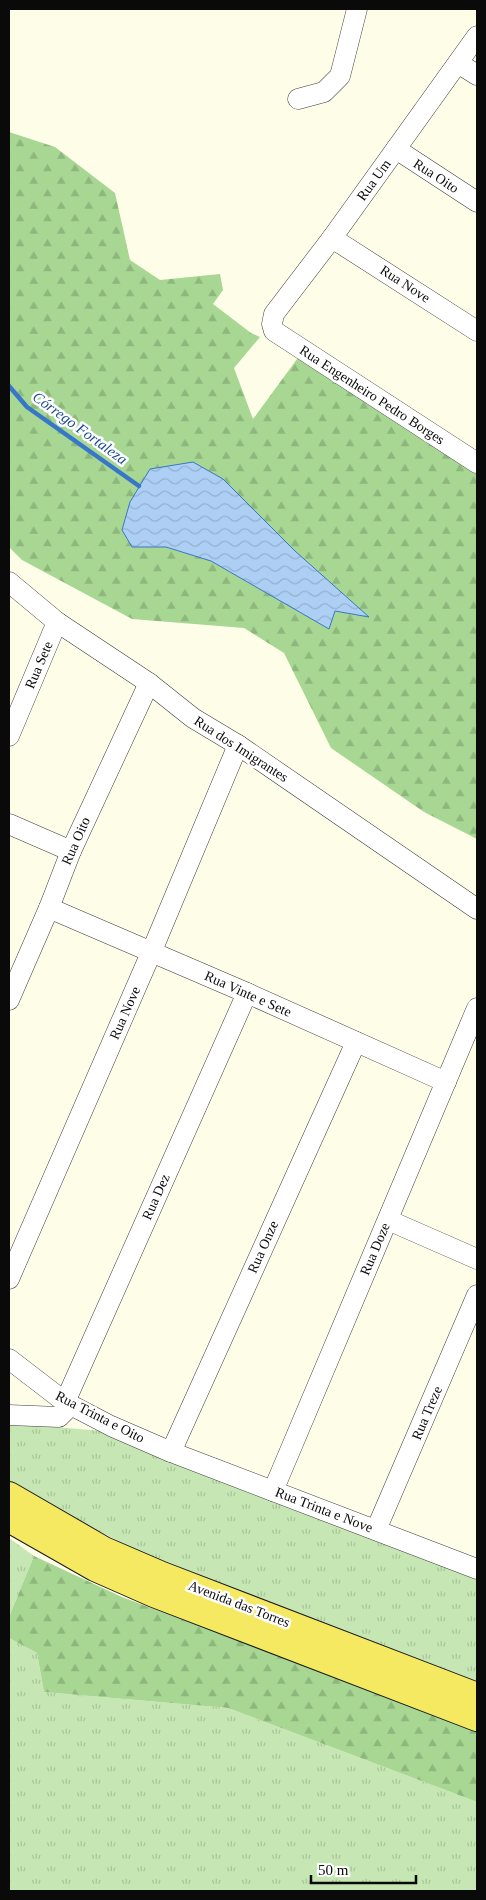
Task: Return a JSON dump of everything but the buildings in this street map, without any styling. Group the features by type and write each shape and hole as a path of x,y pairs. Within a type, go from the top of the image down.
{"main road":[{"name":"Avenida das Torres","path":"9,1495 104,1550 162,1575 477,1696"},
{"name":"Avenida das Torres","path":"9,1519 95,1568 146,1590 477,1718"}],"street":[{"path":"298,99 324,92 340,76 357,9"},
{"name":"Rua Um","path":"272,324 274,314 332,238 477,36"},
{"path":"458,63 477,75"},
{"name":"Rua Oito","path":"396,150 477,202"},
{"name":"Rua Nove","path":"332,238 477,331"},
{"name":"Rua Engenheiro Pedro Borges","path":"272,324 274,332 475,457"},
{"name":"Rua dos Imigrantes","path":"9,582 57,622 149,683 193,718 238,745 477,909"},
{"name":"Rua Sete","path":"9,736 57,622"},
{"name":"Rua Oito","path":"9,997 49,908 71,851 149,683"},
{"name":"Rua Nove","path":"9,1279 151,953 238,745"},
{"path":"9,824 71,851"},
{"name":"Rua Vinte e Sete","path":"49,908 247,993 446,1082"},
{"name":"Rua Dez","path":"68,1404 247,993"},
{"name":"Rua Doze","path":"273,1490 477,1008"},
{"name":"Rua Onze","path":"171,1452 356,1042"},
{"path":"388,1220 477,1259"},
{"name":"Rua Treze","path":"376,1530 477,1295"},
{"name":"Rua Trinta e Oito","path":"9,1359 68,1404 111,1426 171,1452"},
{"path":"9,1415 59,1417 68,1404"},
{"name":"Rua Trinta e Nove","path":"171,1452 376,1530 476,1564"}],"green space":[{"path":"9,132 55,147 115,193 130,260 160,280 220,274 223,290 213,304 251,333 260,337 234,368 253,419 300,355 477,471 477,839 424,812 331,748 284,653 244,628 132,619 22,560 9,547"},
{"path":"9,1423 102,1431 477,1576 477,1683 138,1551 34,1498 9,1480"},
{"path":"9,1538 34,1556 9,1617"},
{"path":"34,1556 122,1597 477,1731 477,1802 228,1708 44,1692 37,1653 9,1638 9,1617"},
{"path":"9,1638 37,1653 44,1692 228,1708 477,1802 477,1891 9,1891"}],"water":[{"path":"193,462 223,479 295,551 369,617 335,611 329,629 211,561 166,547 132,547 122,530 130,502 150,469"}],"waterway":[{"name":"Córrego Fortaleza","path":"9,386 27,407 139,486"}]}
